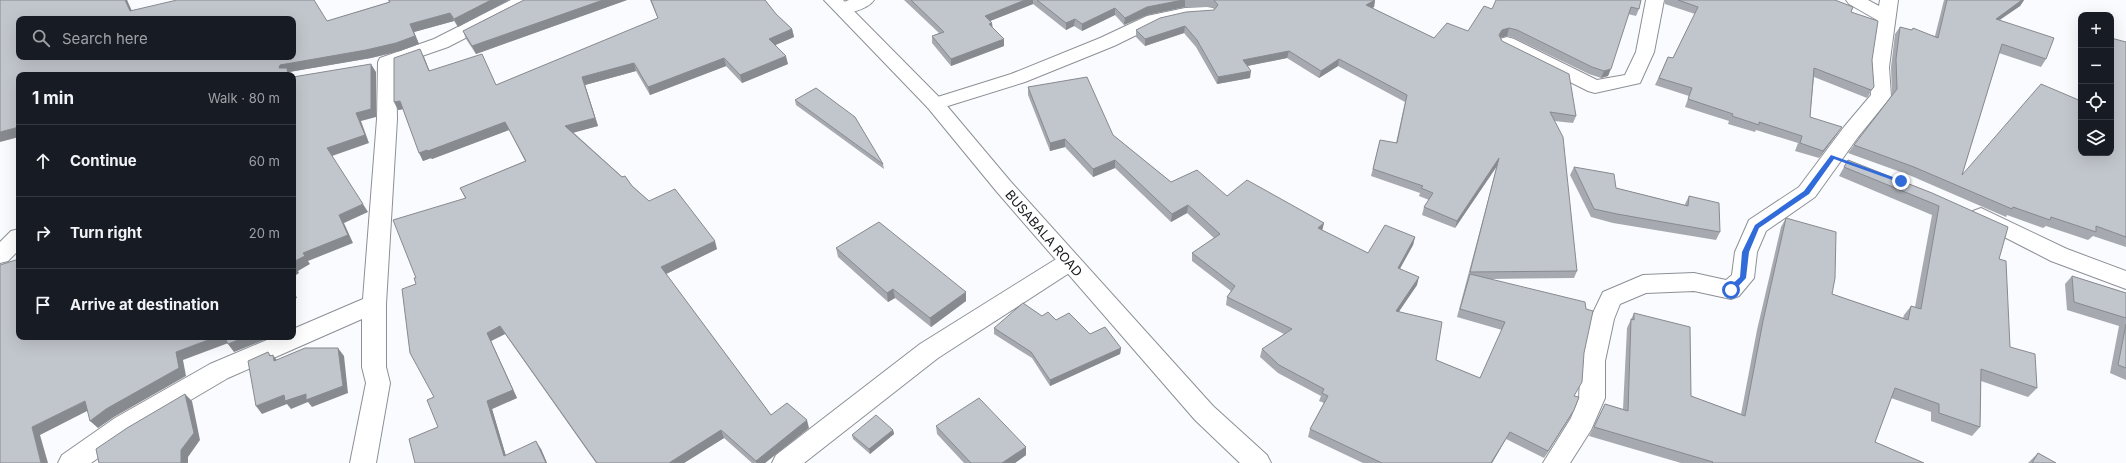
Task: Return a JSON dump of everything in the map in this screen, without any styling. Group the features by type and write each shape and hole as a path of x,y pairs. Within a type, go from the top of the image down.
{"street":[{"path":"363,463 378,383 374,367 374,304 387,119 378,64 441,43 525,0"},
{"path":"838,5 865,0"},
{"path":"1507,43 1595,87 1633,79 1645,52 1655,0"},
{"path":"1556,463 1582,423 1592,398 1593,361 1602,319 1611,298 1643,284 1694,282 1731,290 1743,278 1746,252 1757,226 1807,192 1880,96 1879,67 1887,9 1855,0"},
{"name":"BUSABALA ROAD","path":"838,5 935,104 1069,262 1204,413 1258,463"},
{"path":"935,104 1018,78 1107,42 1153,20 1185,13 1207,12"},
{"path":"1833,157 1856,165"},
{"path":"1964,209 2059,254 2126,280"},
{"path":"0,255 16,240"},
{"path":"785,463 856,406 930,351 1069,262"},
{"path":"296,338 374,304"},
{"path":"72,463 124,426 219,371 291,340"}],"building":[{"path":"0,0 125,0 130,11 177,0 314,0 327,21 390,2 389,0 491,0 454,19 450,13 410,24 415,36 396,43 366,50 280,65 279,68 287,68 288,72 16,72 16,128 0,132"},
{"path":"524,0 603,0 472,46 463,31"},
{"path":"651,0 765,0 776,14 792,29 769,39 786,56 740,75 724,58 648,87 634,63 582,77 595,118 565,126 622,177 625,176 632,186 649,201 675,189 715,241 661,267 771,415 787,403 807,420 756,461 721,430 669,463 597,463 500,326 487,333 513,390 487,401 504,456 536,441 546,463 415,463 409,439 438,427 427,400 434,397 410,353 402,289 416,284 414,278 416,278 393,220 466,198 460,188 526,161 505,122 419,153 400,101 394,102 394,58 420,49 429,71 482,54 496,85 658,18"},
{"path":"911,0 1025,0 985,16 992,23 989,24 1004,39 951,59 932,36 944,32"},
{"path":"1037,0 1183,0 1147,7 1125,18 1115,8 1082,24 1075,19 1066,23"},
{"path":"1214,0 1375,0 1366,5 1434,38 1447,23 1468,31 1484,6 1492,9 1496,0 1641,0 1639,9 1631,7 1611,69 1604,71 1592,67 1517,30 1509,28 1502,30 1499,35 1502,41 1569,74 1576,116 1550,112 1563,137 1577,271 1470,272 1499,158 1457,221 1424,207 1433,193 1421,188 1423,186 1373,169 1380,140 1397,143 1407,95 1339,59 1321,71 1289,51 1243,60 1251,71 1218,77 1197,40 1185,26 1145,39 1136,30 1160,18 1186,12 1214,10 1218,5"},
{"path":"1678,0 1835,0 1853,7 1851,12 1878,21 1872,60 1874,87 1871,90 1814,68 1810,117 1842,127 1823,151 1800,143 1802,136 1759,122 1759,125 1732,116 1733,114 1688,99 1692,88 1659,78 1668,57 1673,58 1698,7"},
{"path":"1947,0 2022,0 1996,19 2054,38 2046,59 2002,44 1962,175 2041,84 2078,100 2078,156 2114,156 2114,39 2126,42 2126,237 2096,226 2096,232 2051,217 2050,220 2013,207 2012,209 1914,167 1854,145 1897,89 1896,59 1900,27 1912,30 1913,28 1938,38"},
{"path":"371,64 371,109 356,113 365,135 327,148 363,204 339,215 348,235 303,253 305,256 296,260 296,76"},
{"path":"1087,77 1113,135 1171,182 1197,170 1227,196 1247,180 1324,223 1318,228 1368,253 1385,225 1415,237 1398,268 1419,277 1396,311 1442,322 1436,360 1480,378 1505,322 1460,309 1470,274 1585,302 1586,309 1593,311 1584,353 1582,382 1574,396 1579,397 1574,410 1548,451 1510,432 1491,463 1382,463 1310,429 1328,396 1322,393 1324,389 1279,365 1262,349 1292,329 1227,297 1235,286 1192,253 1220,234 1188,205 1172,214 1115,160 1093,169 1065,139 1050,143 1028,87"},
{"path":"816,88 855,117 883,164 795,100"},
{"path":"1848,160 1932,193 2008,227 1999,259 2006,261 2010,347 2035,354 2037,388 1981,369 1980,427 1939,413 1939,404 1895,388 1875,442 1924,463 1712,463 1713,462 1594,427 1605,404 1628,411 1631,319 1634,320 1634,313 1690,327 1691,396 1745,416 1763,321 1786,218 1836,232 1835,278 1832,294 1908,320 1911,306 1921,309 1939,206 1844,167"},
{"path":"1574,167 1614,174 1616,188 1688,206 1689,196 1719,203 1720,232 1594,209"},
{"path":"879,222 966,292 930,318 893,289 887,293 836,248"},
{"path":"16,260 16,340 208,340 176,352 179,368 106,409 90,421 85,401 32,427 41,463 0,463 0,265"},
{"path":"2072,276 2126,293 2126,318 2074,302"},
{"path":"1023,303 1042,316 1048,312 1056,320 1069,313 1090,334 1105,327 1121,348 1050,380 1031,352 994,328"},
{"path":"2126,324 2126,368 2118,365"},
{"path":"226,340 238,340 228,344"},
{"path":"305,348 338,348 343,386 306,400 306,394 285,401 284,395 256,406 248,361 268,352 270,356 273,355 274,361"},
{"path":"185,394 194,433 181,450 181,463 99,463 96,449 127,428"},
{"path":"979,398 1026,447 1002,463 971,463 936,426"},
{"path":"876,415 893,430 869,449 852,435"},
{"path":"2038,453 2056,463 2032,463"}],"route":[{"path":"1731,290 1743,278 1746,252 1757,226 1807,192 1833,157 1901,181"}]}
